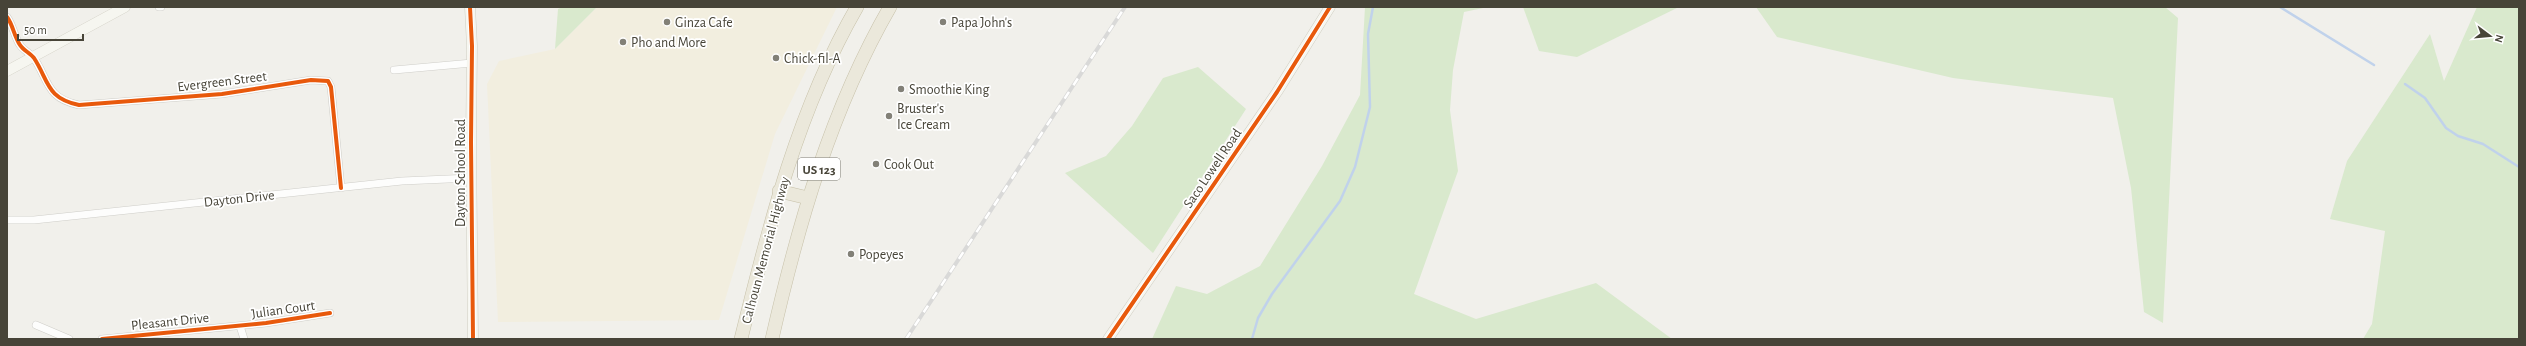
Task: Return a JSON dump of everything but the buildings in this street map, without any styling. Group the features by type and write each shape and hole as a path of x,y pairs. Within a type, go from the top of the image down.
{"highway":[{"name":"Calhoun Memorial Highway","path":"741,339 779,191 817,90 857,7"},
{"name":"Calhoun Memorial Highway","path":"772,339 789,264 808,198 853,82 890,7"},
{"path":"779,191 808,198"}],"street":[{"path":"7,71 125,7"},
{"name":"Dayton School Road","path":"470,7 472,63 473,339"},
{"name":"Saco Lowell Road","path":"1108,339 1277,92 1330,7"},
{"path":"7,16 20,46 33,57"},
{"name":"Evergreen Street","path":"33,57 42,77 52,92 67,102 79,105 222,94 310,80 328,81 331,87 341,188"},
{"path":"394,70 472,63"},
{"name":"Dayton Drive","path":"7,220 34,220 437,178 472,178"},
{"name":"Julian Court","path":"240,326 330,313"},
{"path":"36,325 68,339"},
{"path":"240,326 244,339"},
{"name":"Pleasant Drive","path":"102,339 240,326"}],"shaded area":[{"path":"597,7 837,7 775,134 719,320 498,322 487,84 499,61 555,49"}],"green space":[{"path":"563,7 597,7 555,49 558,9"},
{"path":"1365,7 1488,7 1464,12 1453,70 1450,110 1458,171 1414,294 1476,319 1596,283 1672,339 1152,339 1176,286 1207,294 1260,266 1322,166 1360,95"},
{"path":"1523,7 1679,7 1577,57 1539,51"},
{"path":"1756,7 2165,7 2178,18 2163,323 2144,312 2131,188 2113,98 1953,78 1777,37"},
{"path":"2477,7 2519,7 2519,339 2363,339 2372,324 2385,231 2330,219 2347,161 2430,34 2444,81"},
{"path":"1198,67 1246,109 1153,253 1065,173 1106,156 1132,126 1163,78"}],"waterway":[{"path":"1252,339 1258,318 1272,294 1340,201 1355,167 1370,107 1368,34 1373,7"},
{"path":"2280,7 2374,65"},
{"path":"2405,84 2425,98 2446,128 2458,136 2483,144 2519,167"}],"railway":[{"path":"906,339 1125,7"}],"cycle path":[{"path":"470,7 472,46 471,142 473,339"},
{"path":"1108,339 1277,92 1330,7"},
{"path":"7,17 20,45 34,58 54,93 68,102 79,105 222,94 311,80 328,81 331,87 341,188"},
{"path":"102,339 266,323 330,313"}],"place":[{"name":"Ginza Cafe","path":"667,22"},
{"name":"Papa John's","path":"943,22"},
{"name":"Pho and More","path":"623,42"},
{"name":"Chick-fil-A","path":"776,58"},
{"name":"Smoothie King","path":"901,89"},
{"name":"Bruster's Ice Cream","path":"889,116"},
{"name":"Cook Out","path":"876,164"},
{"name":"Popeyes","path":"851,254"}]}
